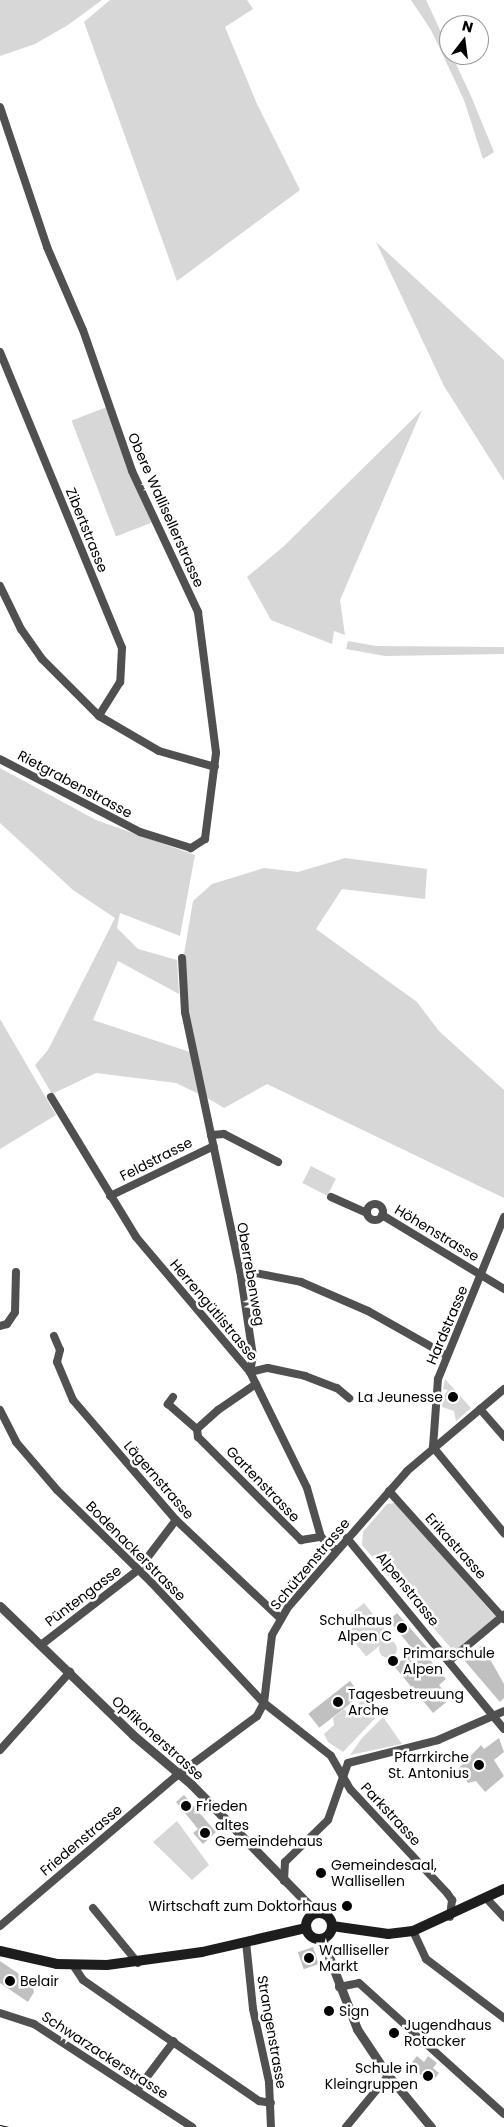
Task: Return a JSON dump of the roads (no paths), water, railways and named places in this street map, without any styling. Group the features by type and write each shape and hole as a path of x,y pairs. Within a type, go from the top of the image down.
{"main road":[{"path":"332,1926 388,1934 413,1931 450,1917 504,1889"},
{"path":"306,1928 310,1917 317,1913 328,1916 332,1926"},
{"path":"306,1928 314,1938 322,1939 332,1926"},
{"path":"0,1951 73,1965 138,1963 306,1928"}],"street":[{"name":"Obere Wallisellerstrasse","path":"0,107 132,471 196,606 216,741 215,767 207,833 196,847"},
{"name":"Zibertstrasse","path":"0,352 122,648 120,682 99,716"},
{"path":"0,586 21,629 42,659 99,716 159,750 215,767"},
{"name":"Rietgrabenstrasse","path":"0,759 108,817 169,842 196,847"},
{"name":"Oberrebenweg","path":"182,958 185,1012 240,1270 253,1356 250,1372"},
{"name":"Herrengütlistrasse","path":"51,1097 136,1237 250,1372 307,1488 321,1537"},
{"path":"211,1135 224,1134 278,1162"},
{"name":"Feldstrasse","path":"110,1196 214,1146"},
{"name":"Höhenstrasse","path":"331,1197 367,1213 372,1219 382,1215"},
{"name":"Höhenstrasse","path":"367,1213 370,1205 376,1204 383,1209 382,1215"},
{"name":"Höhenstrasse","path":"382,1215 472,1266 481,1276 504,1288"},
{"name":"Hardstrasse","path":"434,1448 438,1379 446,1355 481,1276 504,1217"},
{"path":"240,1270 301,1282 368,1310 446,1355"},
{"path":"0,1326 7,1324 15,1312 16,1272"},
{"name":"Lägernstrasse","path":"54,1336 60,1350 57,1362 73,1400 176,1520 281,1619"},
{"path":"250,1372 268,1368 305,1376 337,1388 350,1398"},
{"path":"197,1429 256,1384"},
{"name":"Schützenstrasse","path":"264,1703 269,1648 281,1619 336,1550 388,1491 434,1448 504,1389"},
{"name":"Gartenstrasse","path":"173,1397 168,1404 197,1429 198,1437 295,1535 307,1541 321,1537"},
{"path":"480,1408 504,1437"},
{"name":"Bodenackerstrasse","path":"0,1410 16,1442 58,1490 138,1570 264,1703 319,1743 341,1776"},
{"path":"434,1448 504,1533"},
{"name":"Erikastrasse","path":"388,1491 503,1617"},
{"name":"Püntengasse","path":"41,1645 138,1570 176,1520"},
{"path":"321,1537 336,1550"},
{"name":"Alpenstrasse","path":"347,1538 504,1728"},
{"name":"Opfikonerstrasse","path":"0,1606 133,1735 180,1774 317,1913"},
{"path":"448,1661 503,1617"},
{"path":"0,1750 70,1672"},
{"path":"180,1774 244,1729 264,1703"},
{"path":"284,1881 285,1862 328,1820 341,1776 348,1763 438,1740 504,1711"},
{"name":"Friedenstrasse","path":"0,1926 180,1774"},
{"name":"Parkstrasse","path":"341,1776 447,1893 452,1900 450,1917"},
{"path":"487,1899 504,1917"},
{"path":"93,1908 138,1963"},
{"path":"413,1931 426,1959 504,2018"},
{"path":"322,1939 357,2029 388,2076 431,2127"},
{"name":"Strangenstrasse","path":"246,1942 253,2009 271,2103 271,2127"},
{"path":"73,1965 84,1980 259,2100 271,2103"},
{"path":"340,1987 358,1983 504,2114"},
{"name":"Schwarzackerstrasse","path":"0,2013 34,2024 192,2127"},
{"path":"137,2090 174,2042"},
{"path":"346,2127 388,2076"}],"tram line":[{"path":"0,2125 9,2127"}],"place":[{"name":"La Jeunesse","path":"453,1397"},
{"name":"Schulhaus Alpen C","path":"402,1628"},
{"name":"Primarschule Alpen","path":"393,1661"},
{"name":"Tagesbetreuung Arche","path":"338,1702"},
{"name":"Pfarrkirche St. Antonius","path":"479,1765"},
{"name":"Frieden","path":"186,1806"},
{"name":"altes Gemeindehaus","path":"205,1833"},
{"name":"Gemeindesaal, Wallisellen","path":"321,1873"},
{"name":"Wirtschaft zum Doktorhaus","path":"347,1906"},
{"name":"Walliseller Markt","path":"309,1958"},
{"name":"Belair","path":"10,1981"},
{"name":"Sign","path":"329,2011"},
{"name":"Jugendhaus Rotacker","path":"394,2033"},
{"name":"Schule in Kleingruppen","path":"428,2076"}]}
